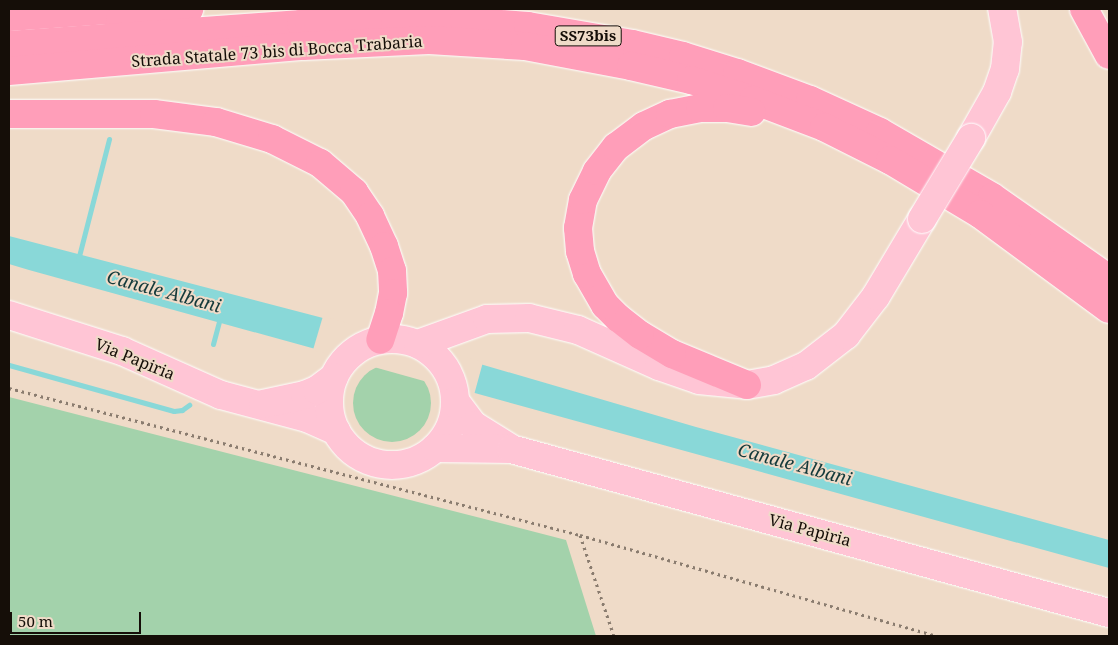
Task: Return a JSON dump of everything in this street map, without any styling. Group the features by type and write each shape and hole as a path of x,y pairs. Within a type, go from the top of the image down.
{"highway":[{"path":"9,18 123,9"},
{"path":"9,28 103,21 189,9"},
{"path":"1084,9 1109,55"},
{"name":"Strada Statale 73 bis di Bocca Trabaria","path":"9,45 301,24 386,20 505,24 632,44 683,56 737,73 802,97 872,128 984,192 1109,279"},
{"name":"Strada Statale 73 bis di Bocca Trabaria","path":"9,70 362,42 429,40 494,43 539,48 673,75 753,100 824,127 890,160 980,214 1109,309"},
{"path":"747,385 708,370 661,348 631,329 605,305 590,281 580,251 578,228 583,200 597,171 610,153 644,126 670,114 700,108 727,108 824,127"},
{"path":"9,114 122,113 176,116 209,121 272,139 320,163 354,192 370,216 384,246 392,271 393,293 390,313 380,340"}],"main road":[{"path":"418,344 487,319 516,317 557,324 584,333 687,376 712,383 747,385 774,380 801,369 846,336 876,296 997,92 1005,69 1008,42 1002,9"},
{"name":"Via Papiria","path":"9,315 122,351 221,395 307,418 360,457 380,464 401,464 433,456 511,449"},
{"path":"446,368 460,343 487,319"},
{"name":"Via Papiria","path":"335,440 329,410 330,391 334,377 347,358 362,346 380,340 399,339 418,344 435,355 446,368 452,384 455,401 453,418 433,456"},
{"name":"Via Papiria","path":"259,405 305,395 334,377"},
{"name":"Via Papiria","path":"455,401 473,425 511,449 1109,613"}],"path":[{"path":"9,388 580,535 938,636"},
{"path":"335,440 355,466 378,475 402,475 433,456"},
{"path":"580,535 614,636"}],"green space":[{"path":"392,364 407,367 420,375 428,388 431,403 428,418 420,431 407,439 392,442 377,439 364,431 356,418 353,403 356,388 364,375 377,367"},
{"path":"9,397 566,540 596,636 9,636"}],"water":[{"name":"Canale Albani","path":"9,236 323,318 696,427 1109,540 1109,568 9,264"}],"pier":[{"path":"323,316 483,362 474,395 313,350"}],"waterway":[{"path":"78,260 109,139"},
{"name":"Canale Albani","path":"213,344 220,317"},
{"path":"9,365 174,411 182,410 189,405"}]}
